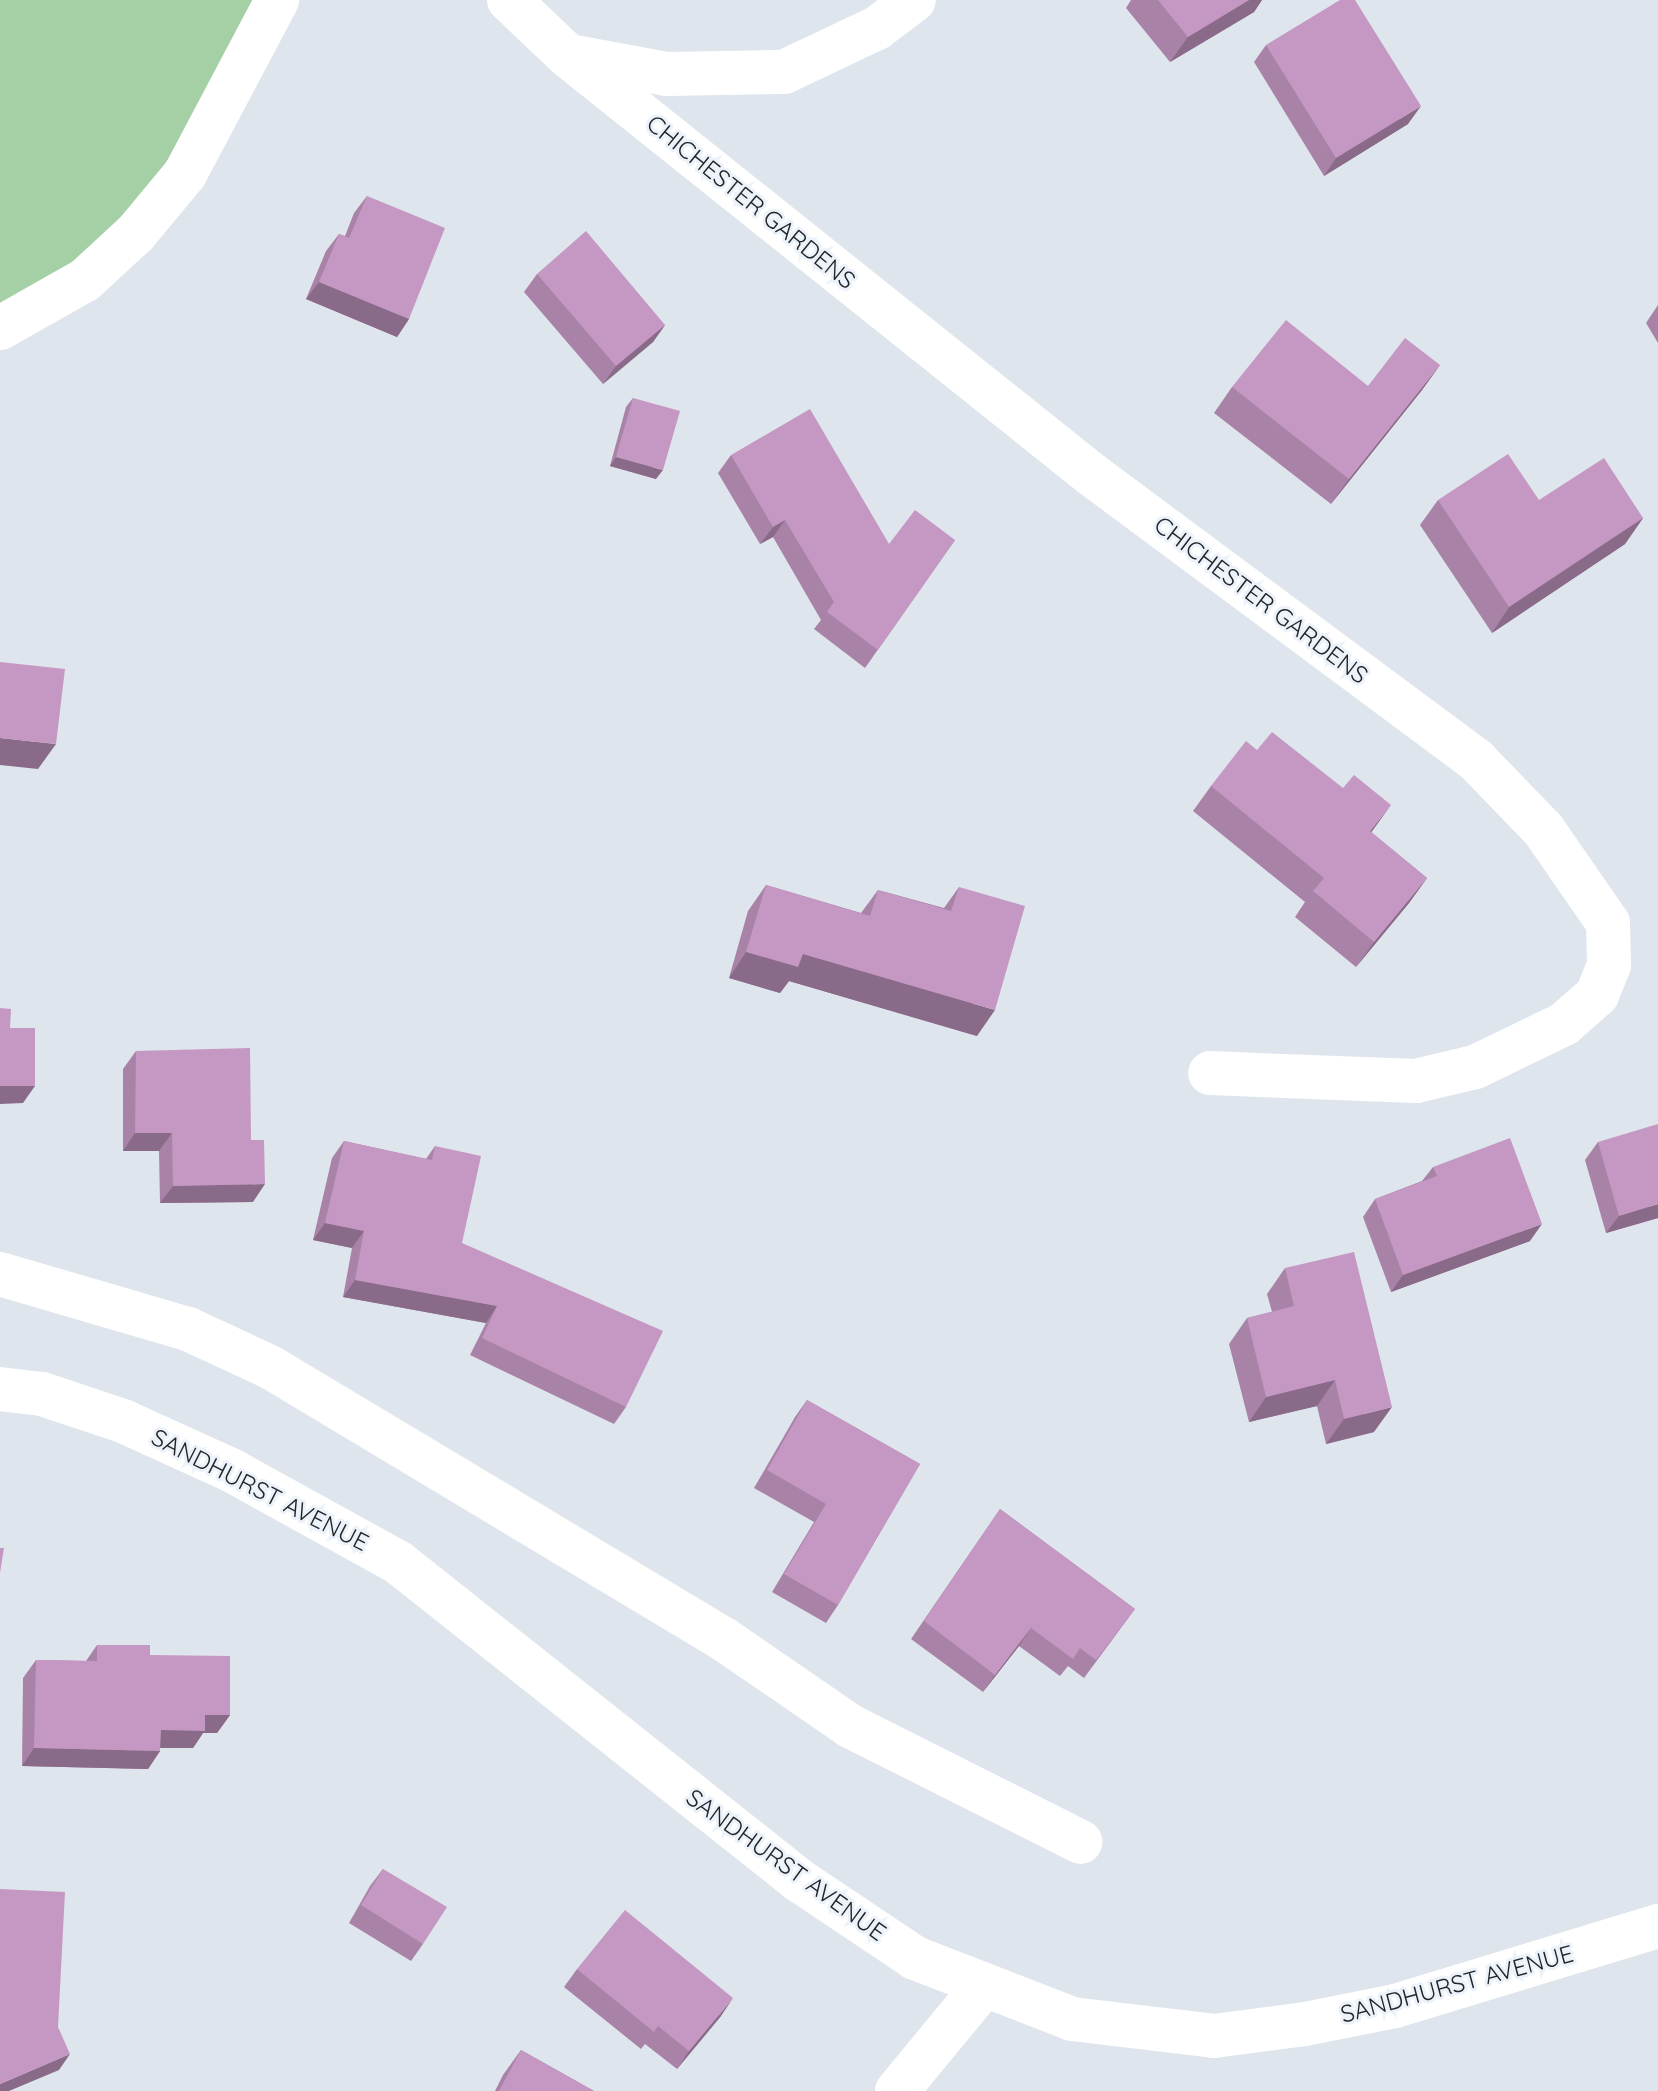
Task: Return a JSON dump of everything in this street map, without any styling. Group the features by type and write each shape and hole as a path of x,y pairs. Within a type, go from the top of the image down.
{"street":[{"path":"0,328 85,280 146,221 185,174 277,0"},
{"name":"CHICHESTER GARDENS","path":"509,0 568,56 1091,474 1477,761 1543,829 1608,923 1609,965 1597,995 1564,1024 1475,1067 1416,1081 1210,1073"},
{"path":"568,56 667,74 784,72 877,28 914,0"},
{"path":"0,1274 188,1329 283,1374 725,1640 850,1726 1081,1842"},
{"name":"SANDHURST AVENUE","path":"0,1389 42,1394 123,1421 229,1469 399,1563 800,1881 915,1958 981,1989 1072,2019 1214,2036 1395,2006 1658,1926"},
{"path":"897,2091 981,1989"}],"green space":[{"path":"0,0 277,0 188,171 0,332"}],"building":[{"path":"1158,0 1249,0 1188,37"},
{"path":"1340,0 1355,0 1421,106 1336,158 1266,45"},
{"path":"367,196 445,228 409,319 319,282 339,234 349,238"},
{"path":"586,231 665,325 616,366 537,274"},
{"path":"1286,320 1368,386 1405,338 1440,365 1349,479 1232,387"},
{"path":"633,398 680,411 663,470 616,457"},
{"path":"810,409 889,544 915,510 955,540 878,650 827,612 834,602 785,520 773,527 731,455"},
{"path":"1508,454 1539,500 1604,458 1643,518 1509,607 1438,500"},
{"path":"0,662 65,669 56,744 0,738"},
{"path":"1272,732 1343,788 1354,775 1391,805 1370,831 1427,878 1374,942 1313,891 1324,878 1211,786 1246,741 1257,750"},
{"path":"766,885 870,916 878,890 951,911 959,887 1025,906 995,1010 803,954 798,967 746,952"},
{"path":"0,1008 11,1009 10,1028 35,1028 35,1086 0,1086"},
{"path":"250,1048 251,1140 264,1140 265,1184 173,1186 172,1133 135,1133 136,1051"},
{"path":"1658,1124 1658,1204 1619,1216 1598,1142"},
{"path":"1510,1138 1542,1224 1403,1275 1375,1199 1437,1176 1433,1167"},
{"path":"344,1141 432,1160 435,1146 481,1156 462,1243 663,1331 626,1407 482,1338 497,1306 355,1280 364,1231 325,1223"},
{"path":"1354,1252 1392,1407 1344,1419 1335,1380 1266,1397 1247,1318 1294,1306 1285,1268"},
{"path":"807,1400 920,1464 838,1605 784,1574 826,1504 767,1470"},
{"path":"1000,1509 1135,1609 1096,1660 1080,1648 1073,1659 1031,1628 995,1675 924,1621"},
{"path":"0,1548 4,1548 0,1573"},
{"path":"97,1645 150,1645 150,1655 230,1656 230,1715 205,1715 205,1731 161,1730 160,1751 34,1748 36,1660 97,1661"},
{"path":"383,1869 447,1907 423,1944 361,1905"},
{"path":"0,1889 65,1892 58,2027 70,2054 0,2084"},
{"path":"625,1910 733,1998 689,2051 658,2026 654,2032 577,1969"},
{"path":"521,2050 594,2091 499,2091"}]}
